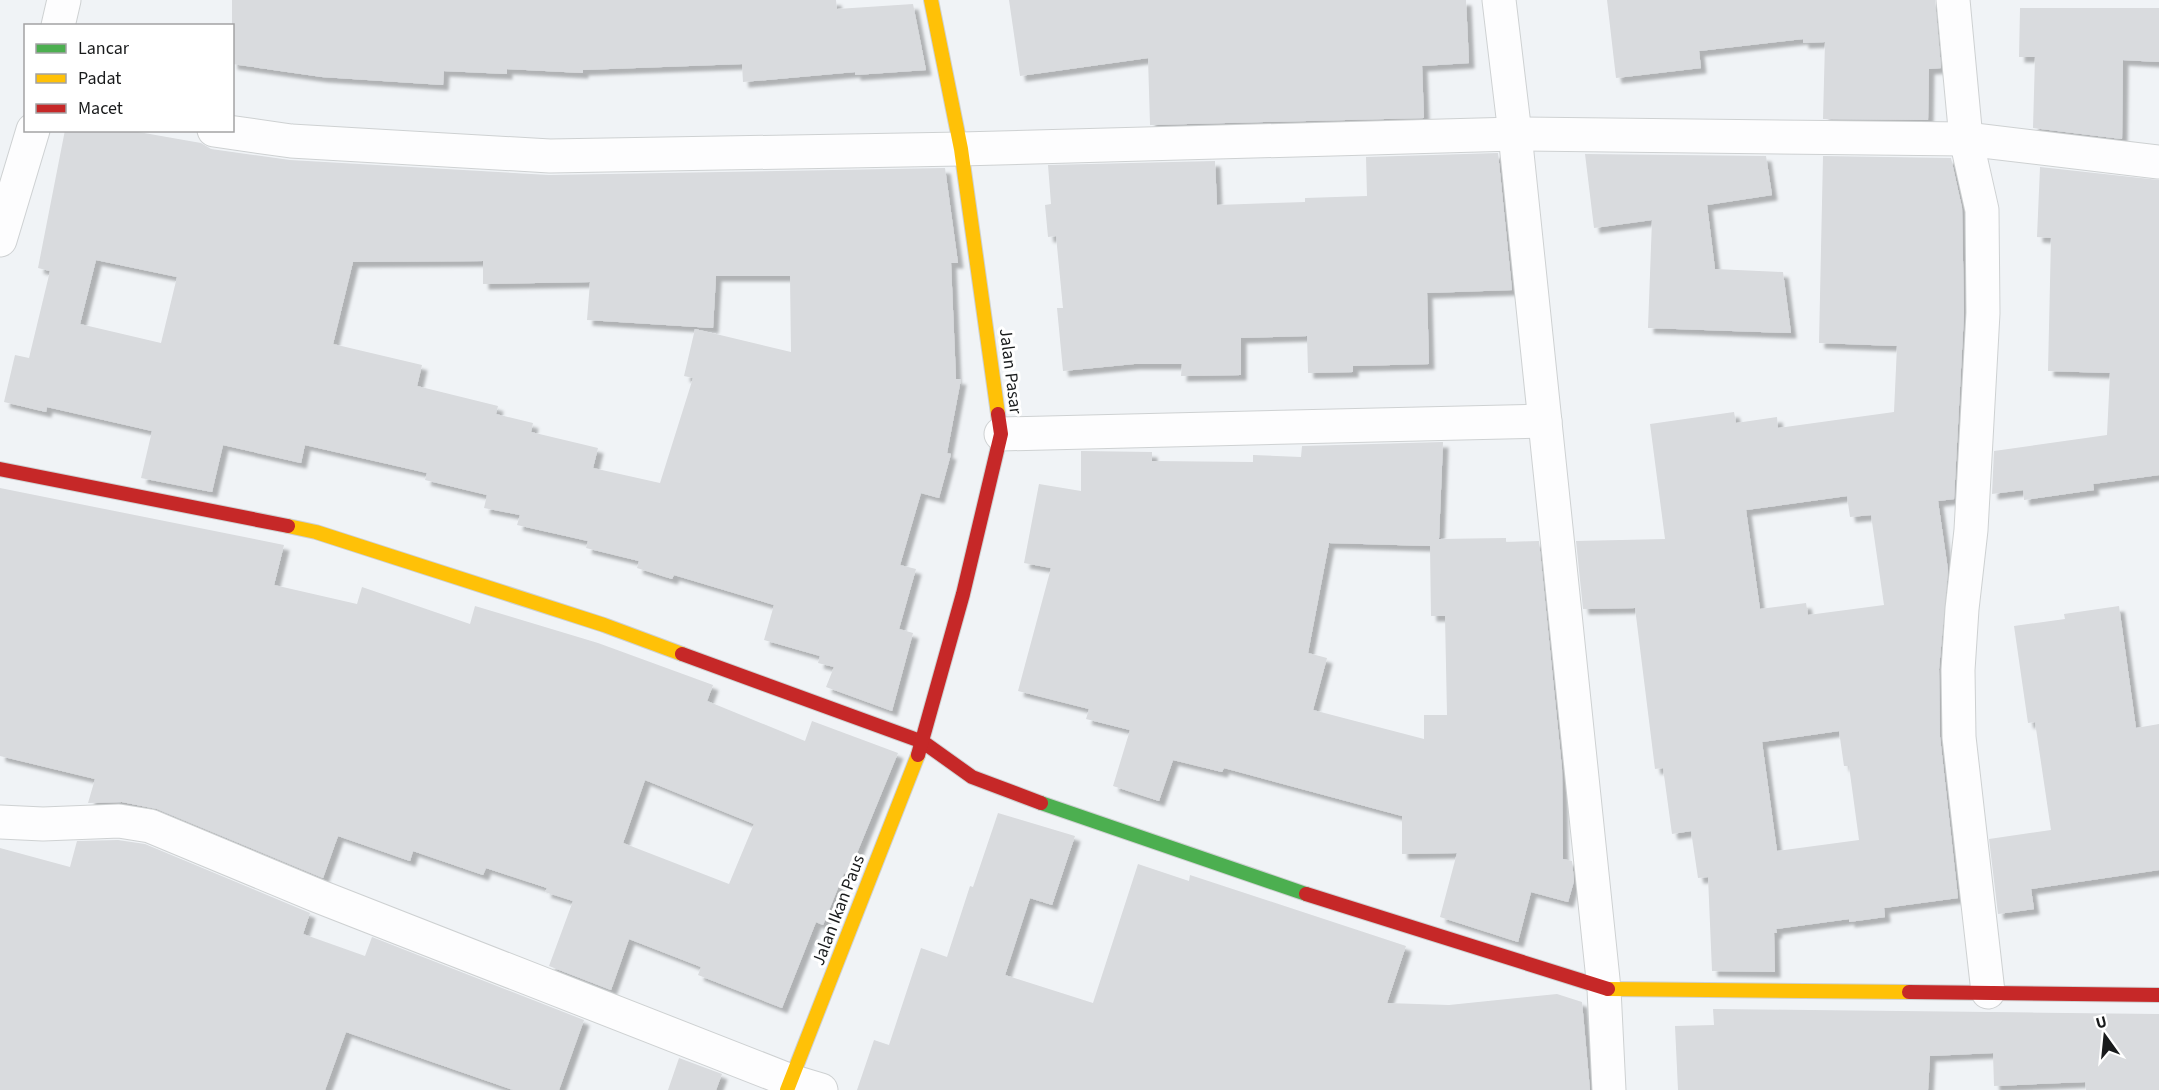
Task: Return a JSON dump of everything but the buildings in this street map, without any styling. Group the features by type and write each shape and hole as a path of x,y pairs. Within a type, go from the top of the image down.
{"street":[{"path":"58,24 64,0"},
{"name":"Jalan Pasar","path":"923,742 963,594 1001,434 961,149 931,0"},
{"path":"1499,0 1604,989 1609,1090"},
{"path":"1953,0 1966,139 1982,210 1983,313 1971,530 1958,670 1959,737 1988,992"},
{"path":"0,240 32,132"},
{"path":"228,132 291,141 550,156 961,149 1515,134 1966,139 2159,162"},
{"path":"1001,434 1545,421"},
{"path":"0,469 316,532 604,625 923,742 972,777 1084,819 1274,884 1604,989 2159,995"},
{"name":"Jalan Ikan Paus","path":"799,1087 923,742"},
{"path":"0,822 44,824 119,820 150,826 318,896 799,1087"}],"traffic: fast":[{"path":"1041,803 1306,894"}],"traffic: slow":[{"path":"931,0 961,149 998,414"},
{"path":"288,526 316,532 604,625 682,654"},
{"path":"787,1090 918,755"},
{"path":"1608,989 1909,992"}],"traffic: jam":[{"path":"918,755 963,594 1001,434 998,414"},
{"path":"0,469 288,526"},
{"path":"682,654 923,742 972,777 1041,803"},
{"path":"1306,894 1608,989"},
{"path":"1909,992 2159,995"}]}
